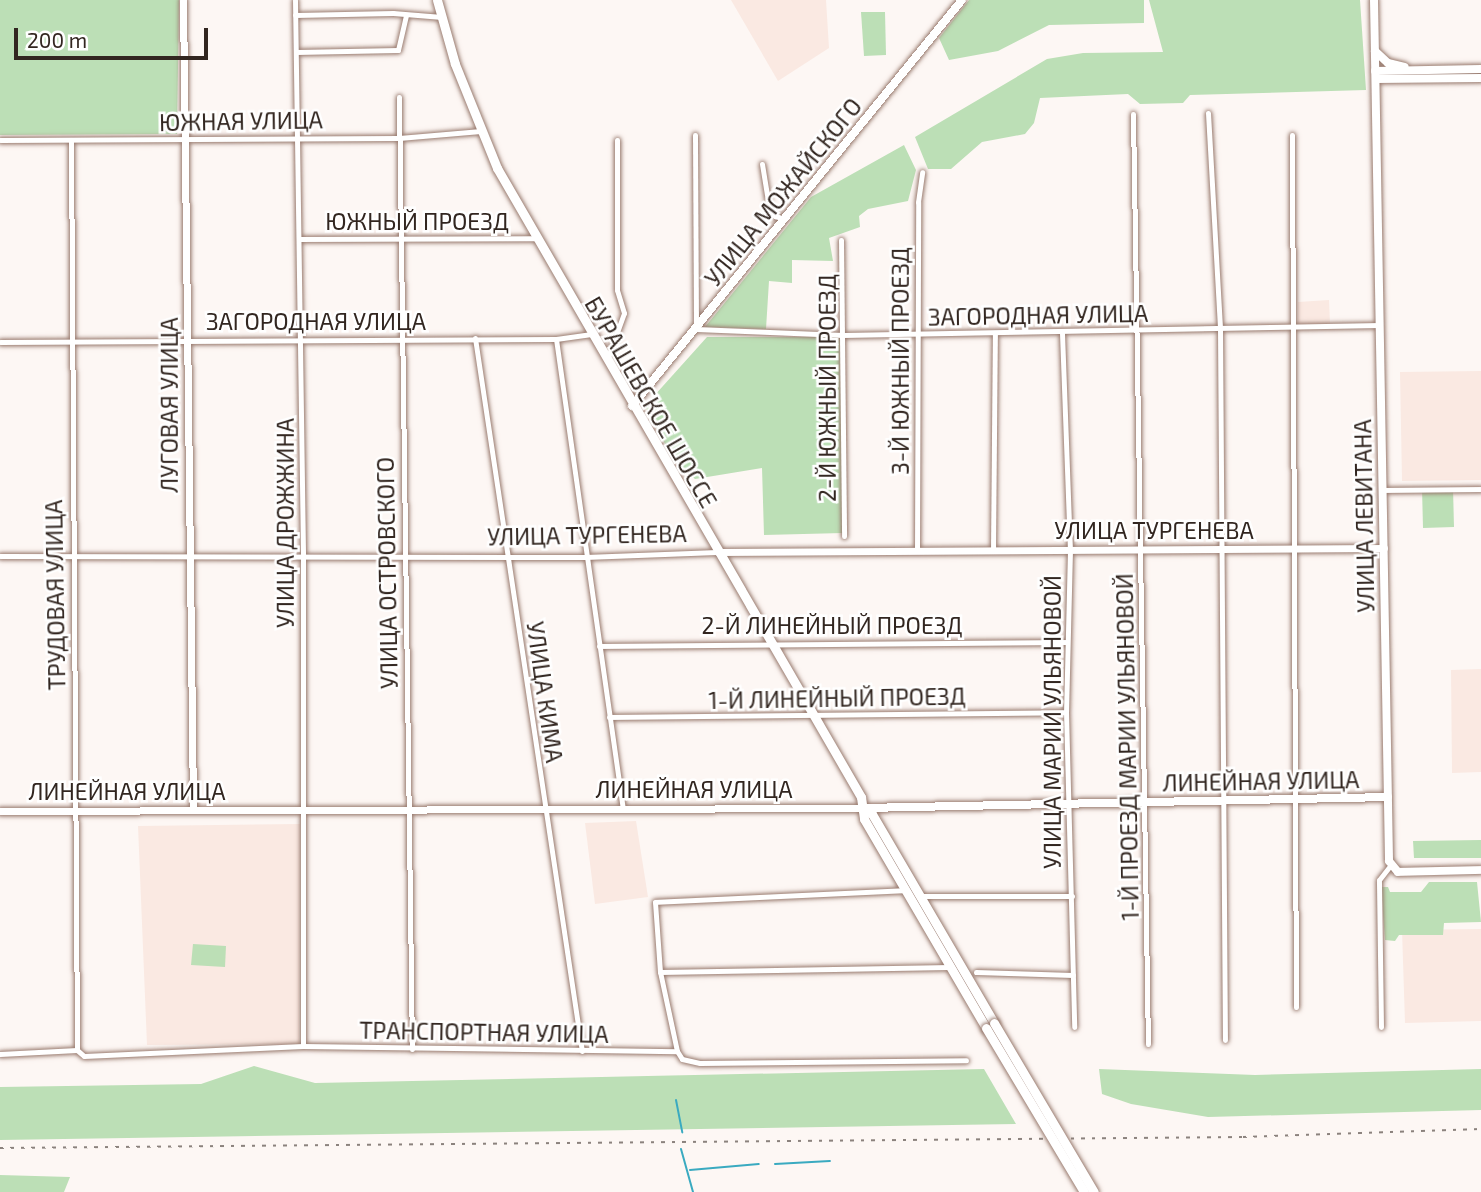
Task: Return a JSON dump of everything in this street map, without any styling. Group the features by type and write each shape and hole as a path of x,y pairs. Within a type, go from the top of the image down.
{"main road":[{"name":"БУРАШЕВСКОЕ ШОССЕ","path":"438,0 481,131 534,238 864,808 920,896 990,1026"},
{"name":"УЛИЦА МОЖАЙСКОГО","path":"632,406 962,0"},
{"name":"УЛИЦА ЛЕВИТАНА","path":"1374,0 1390,866"},
{"path":"1375,51 1390,64 1429,70"},
{"path":"1375,75 1481,69"},
{"path":"1375,75 1481,78"},
{"name":"ЛИНЕЙНАЯ УЛИЦА","path":"864,808 1388,797"},
{"name":"БУРАШЕВСКОЕ ШОССЕ","path":"864,808 864,819 950,967 990,1026"},
{"path":"1390,866 1398,872 1481,870"},
{"path":"990,1026 1084,1192"},
{"path":"990,1026 1094,1192"}],"street":[{"name":"ЛУГОВАЯ УЛИЦА","path":"183,0 193,810"},
{"name":"УЛИЦА ДРОЖЖИНА","path":"295,0 303,554 303,1046"},
{"path":"295,15 406,15 442,18"},
{"path":"296,52 398,50 406,15"},
{"name":"УЛИЦА ОСТРОВСКОГО","path":"399,97 412,1049"},
{"path":"1208,113 1220,329 1218,549 1225,1040"},
{"name":"1-Й ПРОЕЗД МАРИИ УЛЬЯНОВОЙ","path":"1133,114 1139,331 1148,1044"},
{"name":"ЮЖНАЯ УЛИЦА","path":"0,139 399,138 481,131"},
{"path":"695,135 696,329"},
{"path":"1292,135 1296,1007"},
{"name":"ТРУДОВАЯ УЛИЦА","path":"71,140 71,556 77,1050"},
{"path":"606,362 624,313 617,290 617,140"},
{"path":"762,164 769,206 775,216 785,219"},
{"name":"3-Й ЮЖНЫЙ ПРОЕЗД","path":"918,551 918,202 922,172"},
{"name":"ЮЖНЫЙ ПРОЕЗД","path":"299,239 534,238"},
{"name":"2-Й ЮЖНЫЙ ПРОЕЗД","path":"841,240 844,536"},
{"name":"ЗАГОРОДНАЯ УЛИЦА","path":"696,329 843,335 1380,325"},
{"path":"993,551 995,333"},
{"name":"УЛИЦА МАРИИ УЛЬЯНОВОЙ","path":"1062,333 1070,550 1065,642 1074,1027"},
{"name":"ЗАГОРОДНАЯ УЛИЦА","path":"0,342 556,339 590,334"},
{"name":"УЛИЦА КИМА","path":"475,338 582,1051"},
{"path":"556,339 623,809"},
{"path":"1383,490 1481,489"},
{"name":"УЛИЦА ТУРГЕНЕВА","path":"0,556 303,554 585,557 717,552 1384,548"},
{"name":"2-Й ЛИНЕЙНЫЙ ПРОЕЗД","path":"599,646 769,642 1065,642"},
{"name":"1-Й ЛИНЕЙНЫЙ ПРОЕЗД","path":"609,717 813,717 1066,712"},
{"name":"ЛИНЕЙНАЯ УЛИЦА","path":"0,811 864,808"},
{"name":"УЛИЦА ЛЕВИТАНА","path":"1381,1027 1379,880 1390,866"},
{"path":"677,1051 660,972 652,907 660,899 906,890"},
{"path":"920,896 1072,895"},
{"path":"660,972 950,967"},
{"path":"976,972 1073,975"},
{"name":"ТРАНСПОРТНАЯ УЛИЦА","path":"0,1054 77,1050 84,1056 303,1046 677,1051 682,1059 699,1063 966,1060"}],"shaded area":[{"path":"731,0 826,0 829,48 778,81"},
{"path":"1329,300 1330,324 1298,326 1298,302"},
{"path":"1481,371 1481,480 1402,481 1400,372"},
{"path":"1481,669 1481,772 1452,773 1451,670"},
{"path":"636,821 648,897 595,904 585,823"},
{"path":"300,824 299,1044 147,1045 138,826"},
{"path":"1481,929 1481,1021 1405,1023 1402,930"}],"green space":[{"path":"0,0 179,0 177,134 0,135"},
{"path":"969,0 1144,0 1144,23 1049,25 998,51 949,60 939,38"},
{"path":"1149,0 1360,0 1366,90 1190,95 1183,103 1140,104 1128,94 1040,98 1034,123 1025,134 982,142 951,169 928,169 915,137 1047,59 1083,53 1163,52"},
{"path":"861,12 885,12 886,55 864,56"},
{"path":"904,145 916,170 908,201 868,209 859,216 860,227 829,238 833,261 792,260 792,283 769,281 766,329 705,327 811,197"},
{"path":"707,337 840,337 843,533 764,535 762,468 695,479 673,459 645,406"},
{"path":"1422,488 1453,488 1454,527 1423,528"},
{"path":"1481,840 1481,858 1414,858 1413,841"},
{"path":"1429,882 1477,882 1481,922 1444,923 1443,935 1399,935 1395,941 1385,940 1381,887 1388,887 1390,892 1421,892"},
{"path":"193,944 226,946 225,967 191,965"},
{"path":"254,1066 315,1083 984,1069 1016,1124 0,1140 0,1087 201,1084"},
{"path":"1099,1069 1255,1075 1481,1069 1481,1110 1208,1117 1131,1104 1102,1094"},
{"path":"0,1175 70,1177 64,1192 0,1192"}],"waterway":[{"path":"676,1100 682,1132"},
{"path":"681,1149 693,1192"},
{"path":"775,1164 830,1161"},
{"path":"690,1170 759,1164"}],"railway":[{"path":"0,1148 1243,1137 1481,1129"}]}
